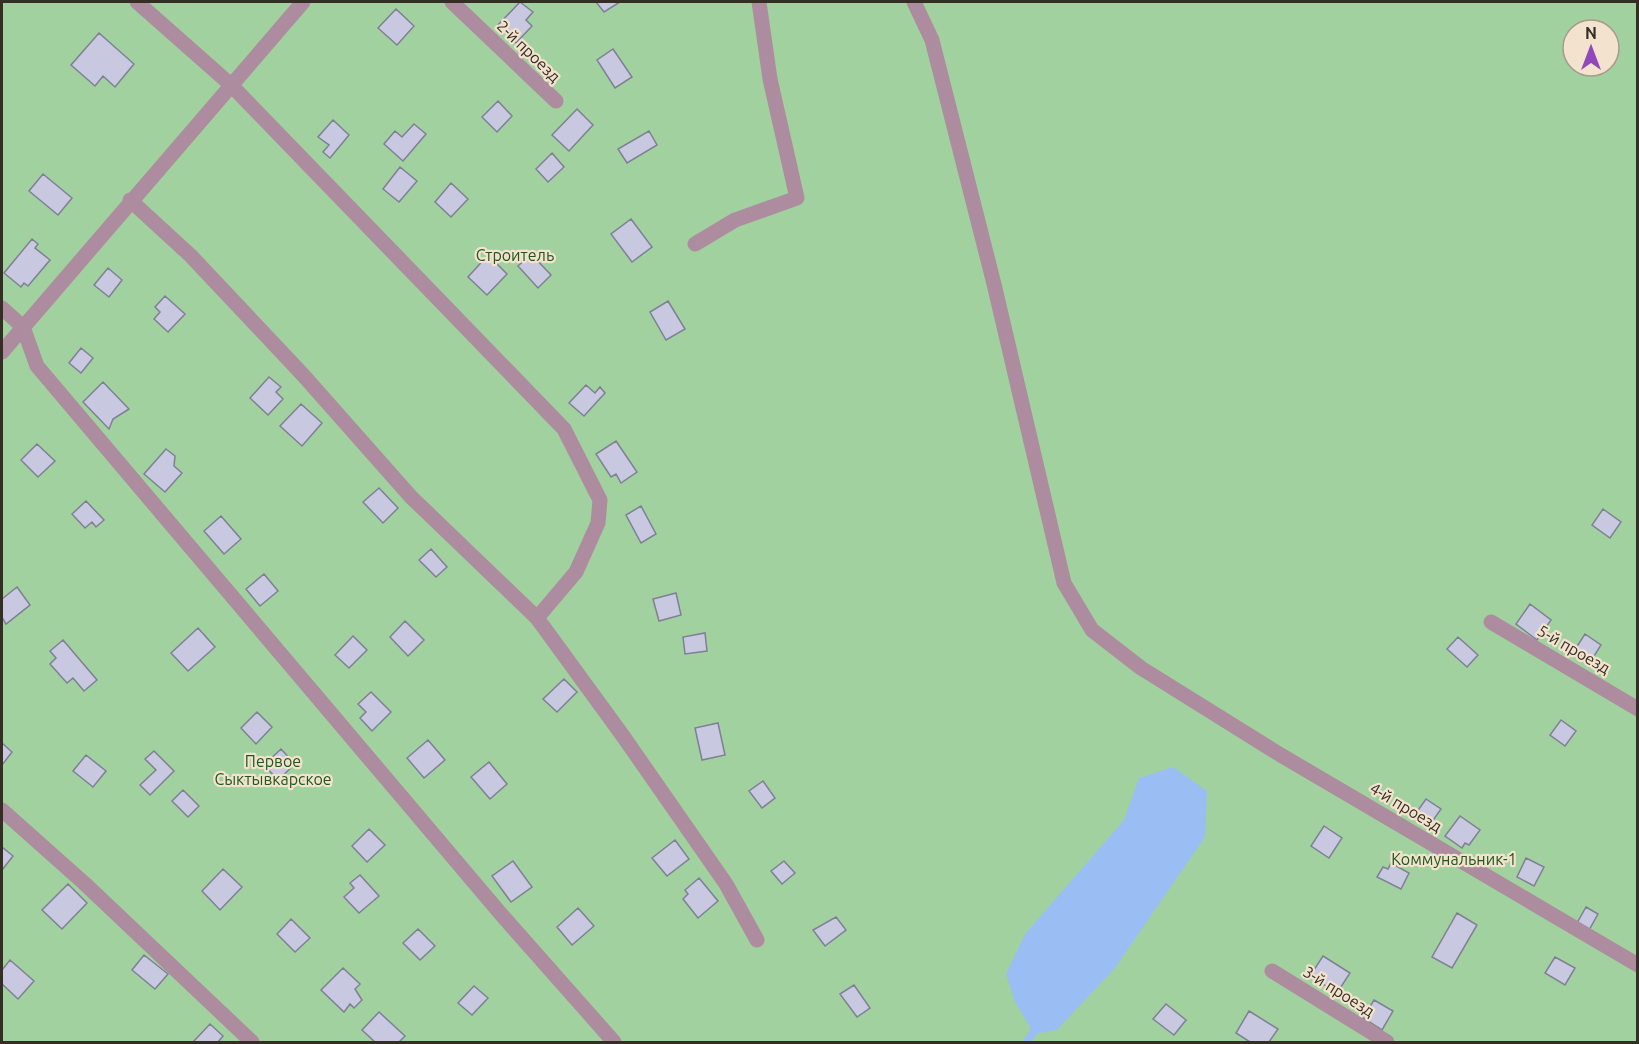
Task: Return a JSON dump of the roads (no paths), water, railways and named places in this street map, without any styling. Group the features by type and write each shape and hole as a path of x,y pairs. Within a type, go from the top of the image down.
{"street":[{"path":"137,2 231,86 564,429 600,500 598,523 576,572 537,618"},
{"path":"2,352 130,200 303,2"},
{"name":"2-й проезд","path":"452,2 556,101"},
{"path":"695,244 735,220 797,198 770,79 759,2"},
{"name":"4-й проезд","path":"914,2 932,40 938,63 994,284 1064,583 1092,630 1141,668 1279,754 1638,965"},
{"path":"130,200 191,256 296,367 411,497 537,618 726,884 757,940"},
{"path":"2,308 23,327 38,366 500,913 614,1042"},
{"name":"5-й проезд","path":"1491,622 1638,709"},
{"path":"2,810 84,883 252,1042"},
{"name":"3-й проезд","path":"1272,971 1387,1042"}],"water":[{"path":"1173,767 1207,791 1205,837 1115,968 1057,1030 1034,1034 1015,1002 1006,974 1025,934 1124,820 1139,778"}],"waterway":[{"path":"1027,1042 1037,1026"}],"park label":[{"name":"Строитель","path":"515,255"},
{"name":"Первое Сыктывкарское","path":"273,770"},
{"name":"Коммунальник-1","path":"1454,859"}]}
